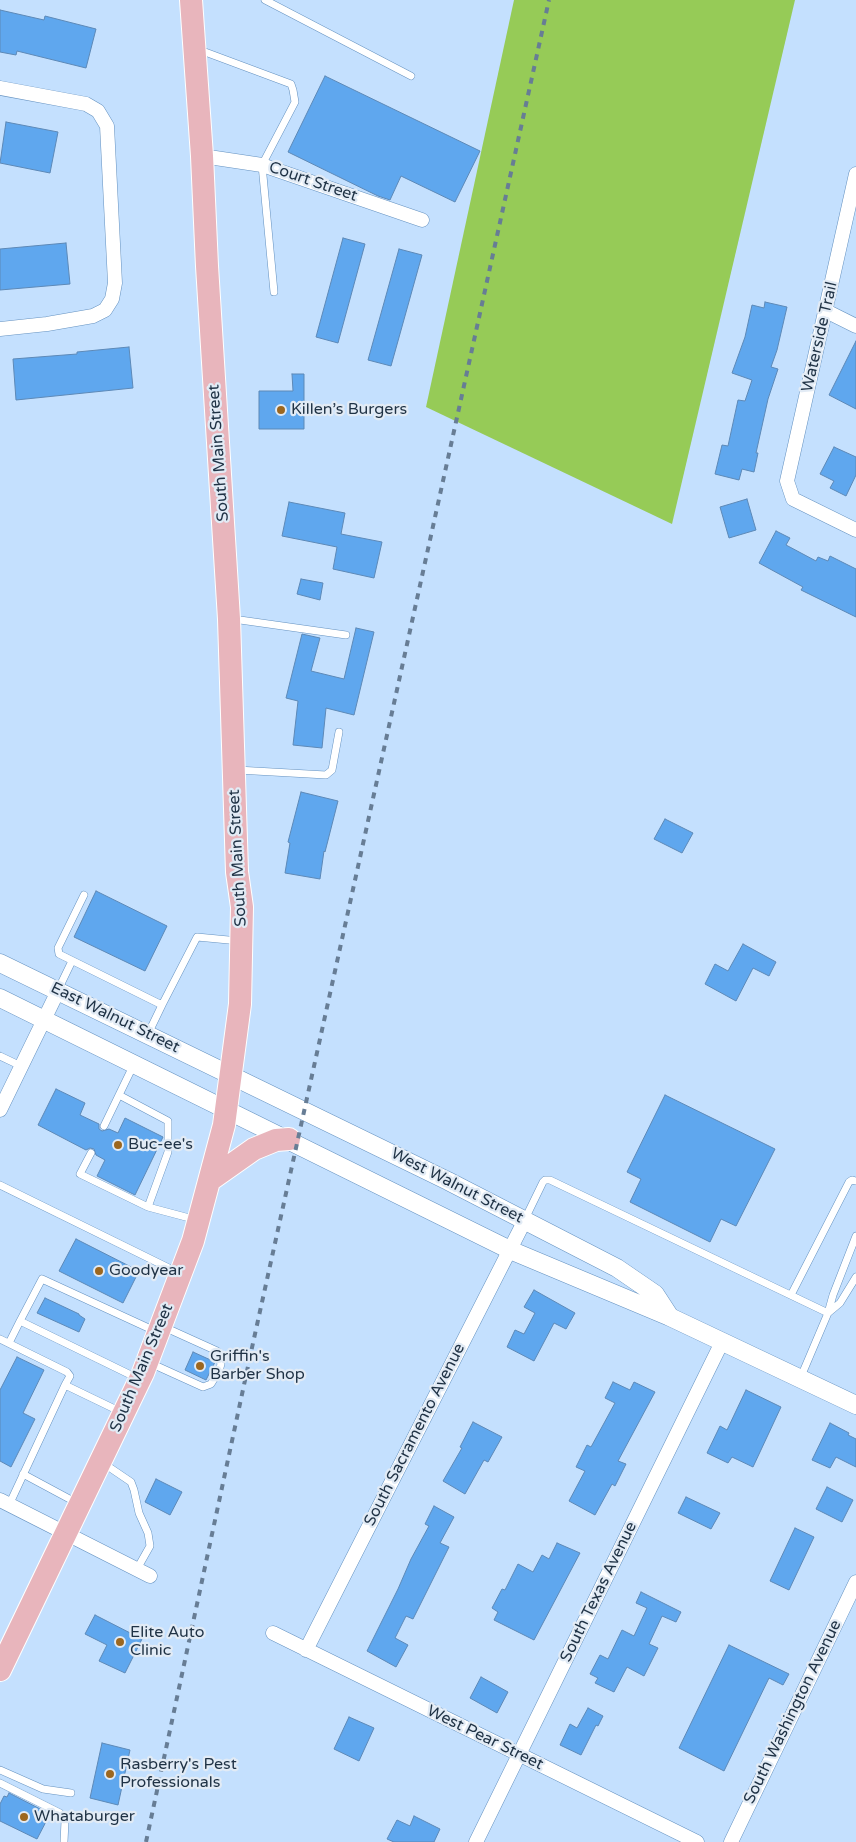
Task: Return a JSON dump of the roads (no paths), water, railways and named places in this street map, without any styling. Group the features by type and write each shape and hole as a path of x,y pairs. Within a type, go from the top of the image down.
{"main road":[{"name":"South Main Street","path":"0,1670 144,1370 193,1242 224,1125 240,1004 242,907 237,872 229,618 191,0"},
{"path":"210,1180 254,1149 276,1140 289,1140"}],"street":[{"path":"0,88 86,104 98,111 107,126 115,283 112,299 104,310 93,316 47,324 0,329"},
{"name":"Court Street","path":"202,156 262,165 422,220"},
{"name":"Waterside Trail","path":"856,174 787,480 793,499 856,530"},
{"path":"826,311 856,326"},
{"name":"East Walnut Street","path":"0,963 230,1073"},
{"path":"0,1110 58,991"},
{"name":"East Walnut Street","path":"0,998 225,1108"},
{"name":"West Walnut Street","path":"230,1073 617,1268 655,1294 670,1318"},
{"name":"West Walnut Street","path":"225,1108 510,1250 670,1318 856,1406"},
{"name":"South Sacramento Avenue","path":"306,1650 525,1220"},
{"name":"South Texas Avenue","path":"476,1842 722,1342"},
{"path":"5,1503 150,1576"},
{"name":"South Washington Avenue","path":"730,1842 856,1582"},
{"name":"West Pear Street","path":"273,1633 697,1842"}],"lane":[{"path":"265,0 411,76"},
{"path":"195,48 291,84 293,90 295,102 262,165 274,292"},
{"path":"229,618 346,635"},
{"path":"234,770 326,775 332,770 339,732"},
{"path":"84,895 58,948 59,954 162,1005"},
{"path":"148,1034 196,937 241,941"},
{"path":"58,991 72,961"},
{"path":"0,1056 21,1066"},
{"path":"104,1126 134,1064"},
{"path":"119,1095 168,1121 168,1152 148,1207"},
{"path":"91,1152 80,1174 148,1207 199,1221"},
{"path":"525,1220 543,1182 550,1180 828,1313"},
{"path":"792,1296 849,1182 852,1180 856,1181"},
{"path":"0,1185 181,1274"},
{"path":"800,1379 828,1313 833,1294 856,1236"},
{"path":"828,1313 840,1303 856,1277"},
{"path":"9,1343 20,1321 42,1279 160,1329 217,1350 221,1364 211,1384 203,1387 144,1370 20,1321"},
{"path":"0,1339 67,1372 70,1376 23,1474 5,1503"},
{"path":"65,1385 124,1414"},
{"path":"100,1462 131,1482 134,1490 139,1513 148,1533 150,1546 137,1569"},
{"path":"23,1474 80,1504"},
{"path":"0,1770 43,1789 71,1793"},
{"path":"0,1783 60,1813 65,1821 64,1842"}],"railway":[{"path":"146,1842 253,1343 549,0"}],"place":[{"name":"Killen’s Burgers","path":"281,410"},
{"name":"Buc-ee's","path":"118,1145"},
{"name":"Goodyear","path":"99,1271"},
{"name":"Griffin's Barber Shop","path":"200,1366"},
{"name":"Elite Auto Clinic","path":"120,1642"},
{"name":"Rasberry's Pest Professionals","path":"110,1774"},
{"name":"Whataburger","path":"24,1817"}]}
